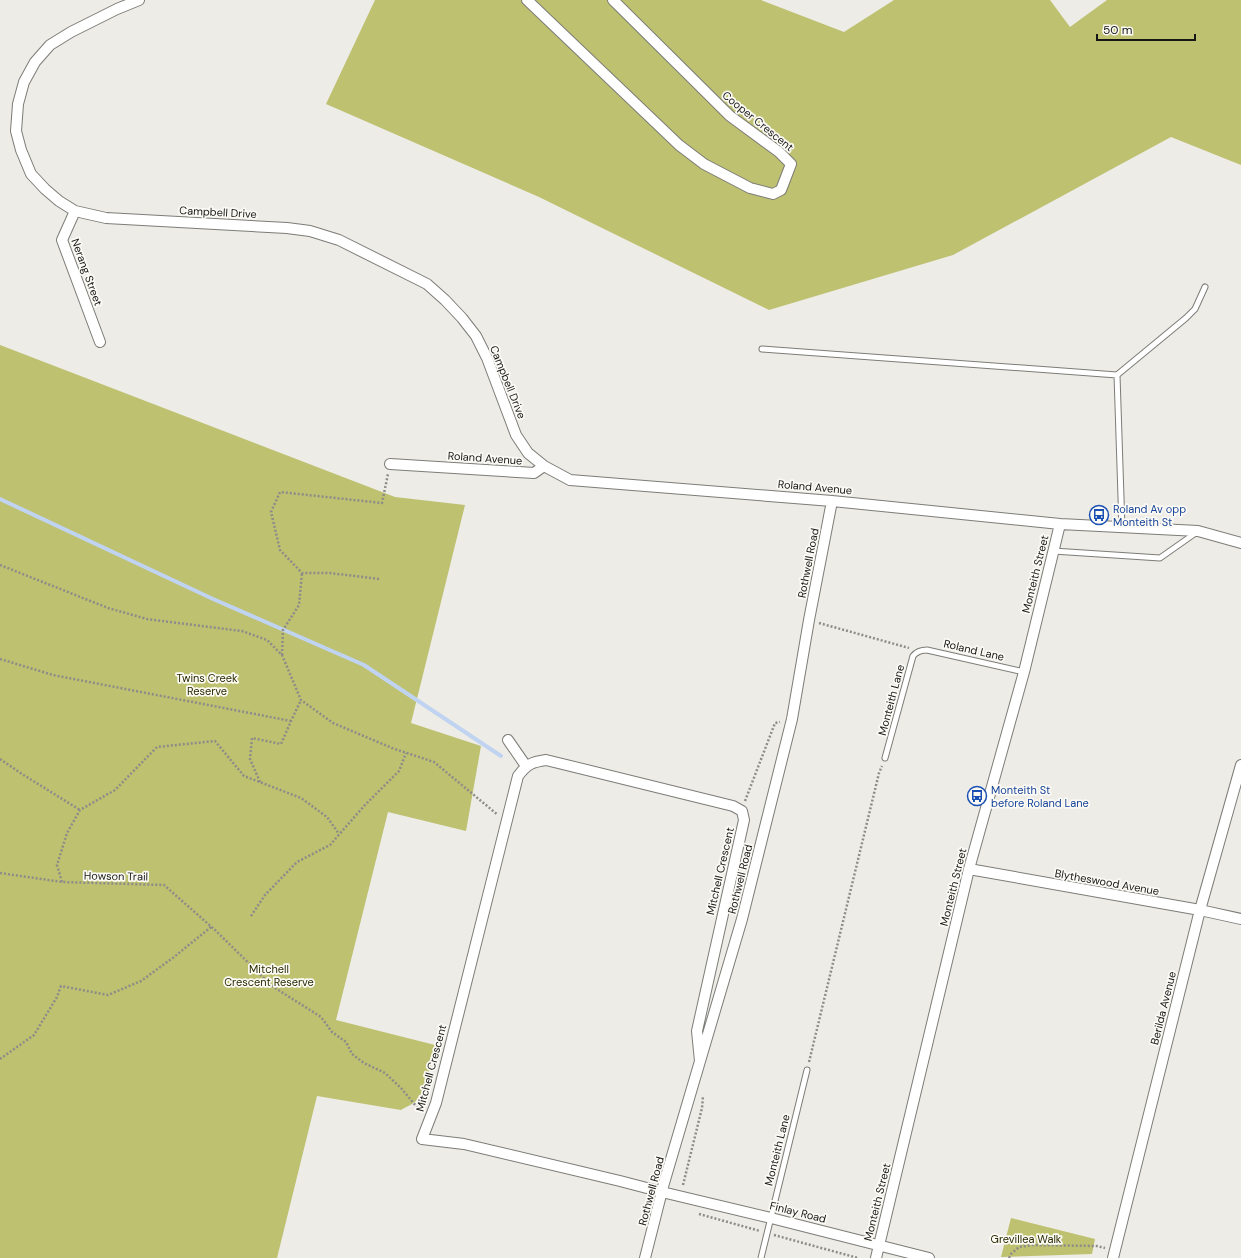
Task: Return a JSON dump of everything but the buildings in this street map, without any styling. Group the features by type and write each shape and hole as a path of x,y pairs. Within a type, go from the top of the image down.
{"street":[{"name":"Campbell Drive","path":"139,0 94,20 50,45 35,62 24,82 18,104 16,131 21,150 31,174 59,201 75,211 106,218 287,228 310,231 339,240 427,284 462,318 476,336 487,358 516,435 528,453 544,466"},
{"name":"Cooper Crescent","path":"527,0 679,145 704,164 750,188 773,194 781,190 790,164 779,152 730,116 613,0"},
{"name":"Nerang Street","path":"75,211 62,240 100,342"},
{"name":"Roland Avenue","path":"390,464 534,473 544,466 570,480 832,500 1060,524 1198,532 1241,543"},
{"name":"Rothwell Road","path":"645,1258 662,1192 742,919 792,719 832,500"},
{"name":"Monteith Street","path":"876,1258 970,869 1024,672 1060,524"},
{"path":"508,740 526,766 537,761 546,760 733,806 742,811"},
{"name":"Mitchell Crescent","path":"526,766 518,776 436,1103 422,1138 464,1144 662,1192"},
{"name":"Berilda Avenue","path":"1114,1254 1200,910 1241,766"},
{"name":"Mitchell Crescent","path":"700,1061 697,1031 744,820 742,811"},
{"name":"Blytheswood Avenue","path":"970,869 1200,910 1241,919"},
{"name":"Finlay Road","path":"662,1192 879,1244 929,1258"}],"lane":[{"path":"762,348 1117,375 1195,309 1205,287"},
{"path":"1117,375 1122,528"},
{"path":"1053,551 1160,558 1198,532"},
{"name":"Roland Lane","path":"919,650 927,650 1024,672"},
{"name":"Monteith Lane","path":"885,758 913,656 919,650"},
{"name":"Monteith Lane","path":"761,1258 807,1070"}],"path":[{"path":"380,579 330,573 302,573 280,550 271,512 280,492 382,503 390,464"},
{"path":"0,565 108,608 147,619 242,631 267,640 282,655 301,700 333,723 392,748 434,762 506,822"},
{"path":"282,655 283,630 299,605 302,573"},
{"path":"809,620 919,650"},
{"path":"0,659 53,675 291,720"},
{"path":"260,782 250,759 252,738 281,744 301,700"},
{"path":"742,811 775,723"},
{"path":"62,882 57,865 67,833 80,810 116,790 158,747 215,741 244,776 301,798 327,817 339,834"},
{"path":"251,916 265,896 297,862 330,845 364,806 399,771 406,753"},
{"path":"807,1070 879,772 885,758"},
{"path":"0,759 80,810"},
{"name":"Howson Trail","path":"0,873 62,882 164,885 215,930 272,986 321,1017 332,1032 346,1042 352,1054 364,1063 385,1073 401,1088 429,1122"},
{"path":"0,1059 34,1035 57,997 61,986 108,995 141,982 211,927"},
{"path":"1009,1258 1011,1254 1019,1247 1032,1244 1097,1246 1114,1254"}],"green space":[{"path":"375,0 761,0 844,32 894,0 1050,0 1070,27 1107,0 1241,0 1241,165 1171,137 953,255 769,310 539,197 326,104"},
{"name":"Twins Creek Reserve","path":"0,345 395,497 465,505 411,723 481,746 466,831 388,812 336,1020 435,1045 429,1074 421,1095 417,1100 401,1110 317,1096 277,1258 0,1258"},
{"name":"Grevillea Walk","path":"1011,1218 1095,1239 1092,1254 1001,1257"}],"waterway":[{"path":"0,499 213,599 364,665 501,756"}],"place":[{"name":"Roland Av opp Monteith St","path":"1099,515"},
{"name":"Monteith St before Roland Lane","path":"977,796"}],"park label":[{"name":"Mitchell Crescent Reserve","path":"269,975"}]}
